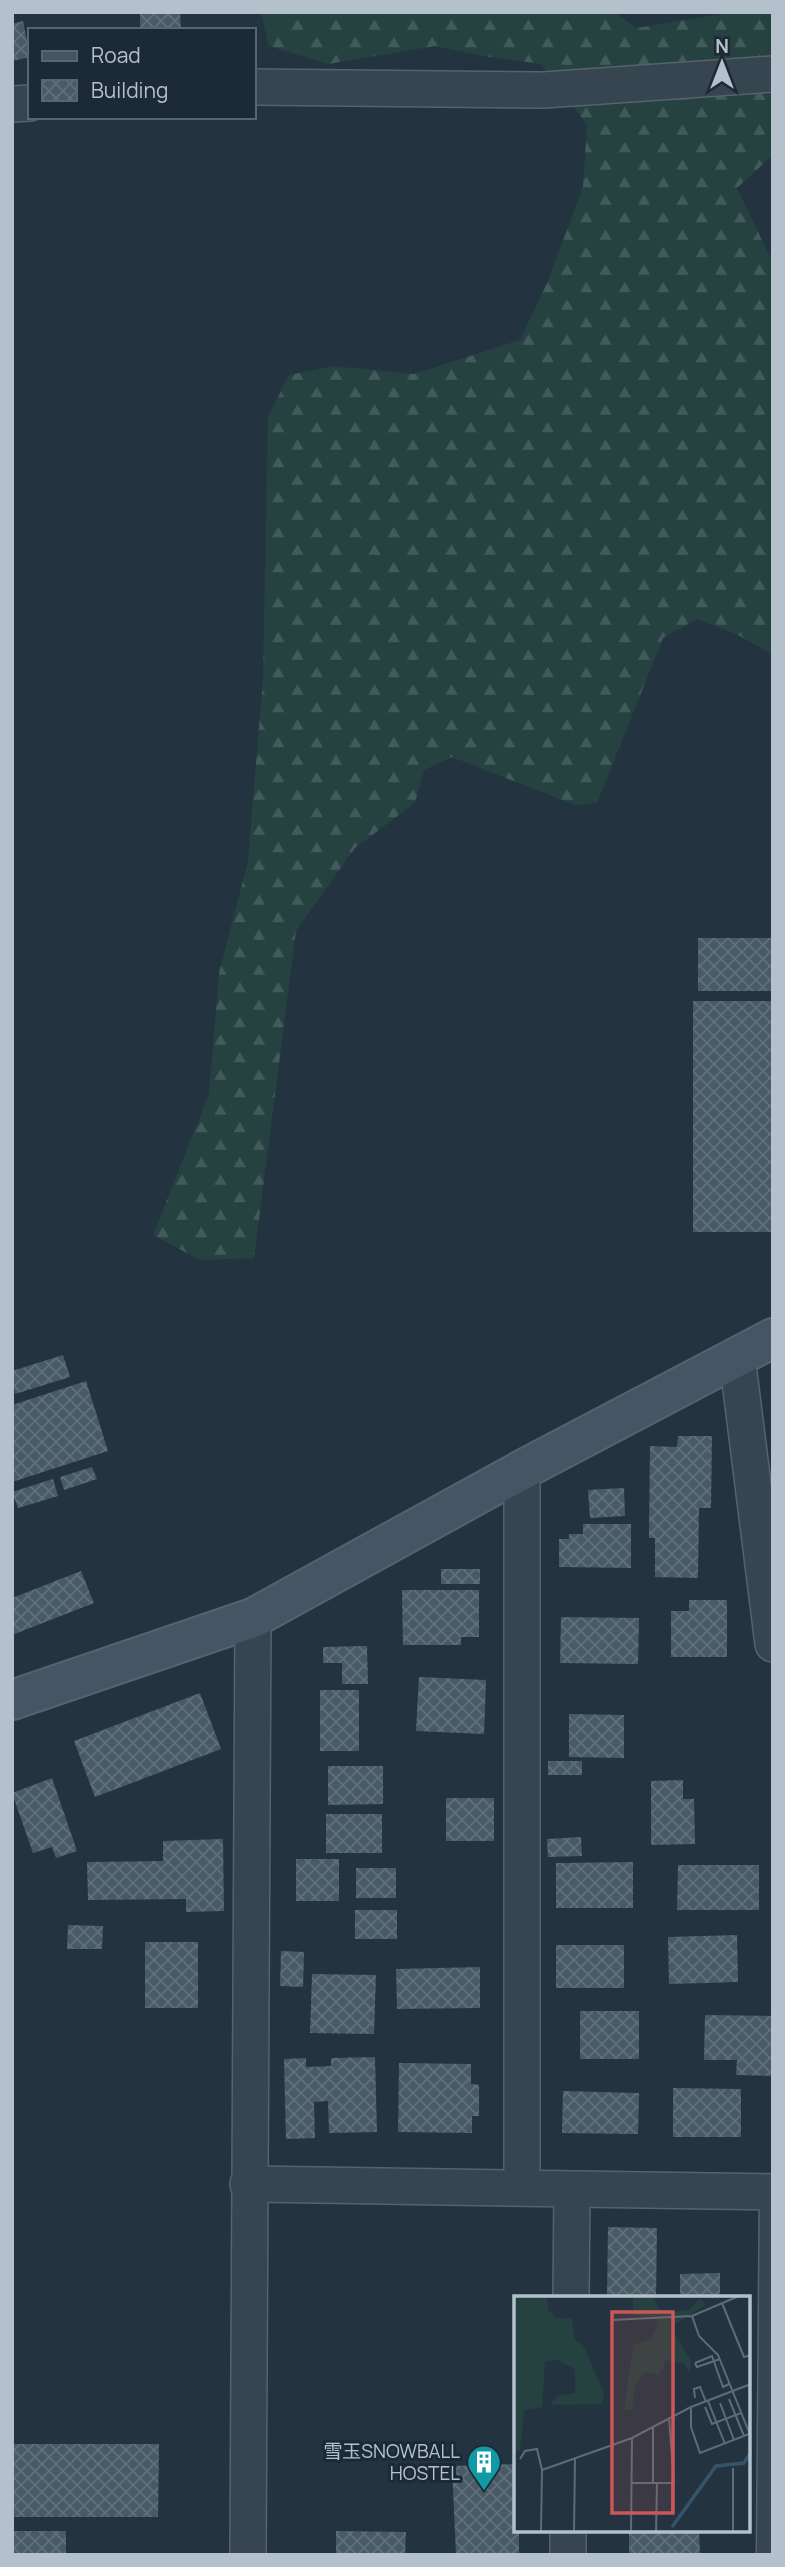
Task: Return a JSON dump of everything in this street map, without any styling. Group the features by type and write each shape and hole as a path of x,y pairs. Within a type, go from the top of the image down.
{"street":[{"path":"256,87 544,90 773,74"},
{"path":"12,1700 253,1618 522,1470 773,1338"},
{"path":"737,1357 773,1644"},
{"path":"522,1470 522,2188"},
{"path":"248,2555 253,1618"},
{"path":"248,2184 771,2192"},
{"path":"571,2296 572,2189"},
{"path":"568,2532 568,2555"}],"lane":[{"path":"766,2555 771,2192"}],"green space":[{"path":"261,12 614,12 637,28 732,12 773,12 773,155 737,188 773,263 773,655 740,636 697,619 663,638 597,803 575,805 452,757 424,770 415,803 355,848 296,931 254,1258 200,1260 153,1235 209,1094 219,973 248,861 263,678 268,417 289,375 332,366 414,374 520,340 548,281 583,187 587,125 541,64 435,46 328,64 269,46"}],"building":[{"path":"180,12 181,28 140,28 140,13"},
{"path":"23,21 28,57 12,61 12,24"},
{"path":"698,938 773,938 773,991 698,991"},
{"path":"693,1001 773,1001 773,1232 693,1232"},
{"path":"63,1355 70,1377 15,1394 12,1371"},
{"path":"86,1381 108,1451 12,1482 12,1405"},
{"path":"678,1436 712,1436 711,1508 699,1508 698,1578 655,1577 655,1538 649,1538 650,1446 677,1447"},
{"path":"92,1467 97,1479 64,1490 60,1477"},
{"path":"53,1479 58,1496 18,1508 12,1492"},
{"path":"624,1488 625,1516 590,1518 588,1490"},
{"path":"583,1524 631,1524 631,1568 559,1567 559,1539 569,1539 569,1534 583,1534"},
{"path":"441,1569 480,1569 480,1584 441,1584"},
{"path":"81,1571 94,1603 12,1635 12,1598"},
{"path":"402,1590 479,1590 479,1637 461,1637 461,1645 403,1645"},
{"path":"689,1600 727,1600 727,1657 671,1657 671,1611 689,1611"},
{"path":"561,1617 639,1618 638,1664 560,1663"},
{"path":"367,1646 368,1684 342,1684 342,1663 323,1663 323,1647"},
{"path":"419,1677 486,1680 484,1734 416,1731"},
{"path":"320,1690 359,1690 359,1751 320,1751"},
{"path":"200,1693 221,1749 95,1797 74,1741"},
{"path":"569,1714 624,1715 624,1758 569,1757"},
{"path":"548,1761 582,1761 582,1775 548,1775"},
{"path":"328,1766 383,1766 383,1804 328,1805"},
{"path":"52,1778 77,1851 56,1858 52,1847 33,1853 12,1793"},
{"path":"683,1780 683,1799 694,1799 695,1844 651,1845 651,1781"},
{"path":"446,1798 494,1798 494,1841 446,1841"},
{"path":"326,1814 382,1814 382,1853 326,1853"},
{"path":"581,1837 582,1856 548,1857 547,1839"},
{"path":"223,1839 224,1911 186,1912 186,1899 88,1900 87,1862 163,1861 163,1841"},
{"path":"296,1859 339,1859 339,1901 296,1901"},
{"path":"633,1862 633,1908 556,1908 556,1863"},
{"path":"678,1865 759,1865 759,1910 677,1910"},
{"path":"356,1868 396,1868 396,1898 356,1898"},
{"path":"355,1910 397,1910 397,1939 355,1939"},
{"path":"68,1925 103,1926 102,1949 67,1949"},
{"path":"737,1935 738,1982 669,1984 668,1937"},
{"path":"145,1942 198,1942 198,2008 145,2008"},
{"path":"556,1945 624,1945 624,1988 556,1988"},
{"path":"281,1951 304,1952 303,1987 280,1986"},
{"path":"480,1967 480,2008 397,2009 396,1969"},
{"path":"312,1974 376,1975 374,2034 310,2033"},
{"path":"580,2011 639,2011 639,2059 580,2059"},
{"path":"705,2015 773,2016 773,2076 736,2075 737,2060 704,2060"},
{"path":"375,2057 377,2132 329,2133 328,2101 314,2102 315,2138 286,2139 284,2059 306,2058 306,2067 331,2066 331,2058"},
{"path":"399,2063 471,2064 471,2084 479,2085 479,2116 472,2116 472,2133 398,2132"},
{"path":"673,2088 741,2089 741,2137 673,2137"},
{"path":"563,2091 639,2093 638,2134 562,2133"},
{"path":"608,2227 657,2228 656,2296 607,2296"},
{"path":"720,2273 720,2296 680,2296 680,2274"},
{"path":"12,2444 159,2444 158,2517 12,2517"},
{"name":"雪玉SNOWBALL HOSTEL","path":"514,2464 514,2532 519,2532 519,2555 456,2555 452,2466"},
{"path":"12,2531 66,2531 66,2555 12,2555"},
{"path":"336,2531 406,2532 405,2555 336,2555"},
{"path":"629,2532 699,2532 700,2555 629,2555"}],"place":[{"name":"雪玉SNOWBALL HOSTEL","path":"484,2492"}]}
